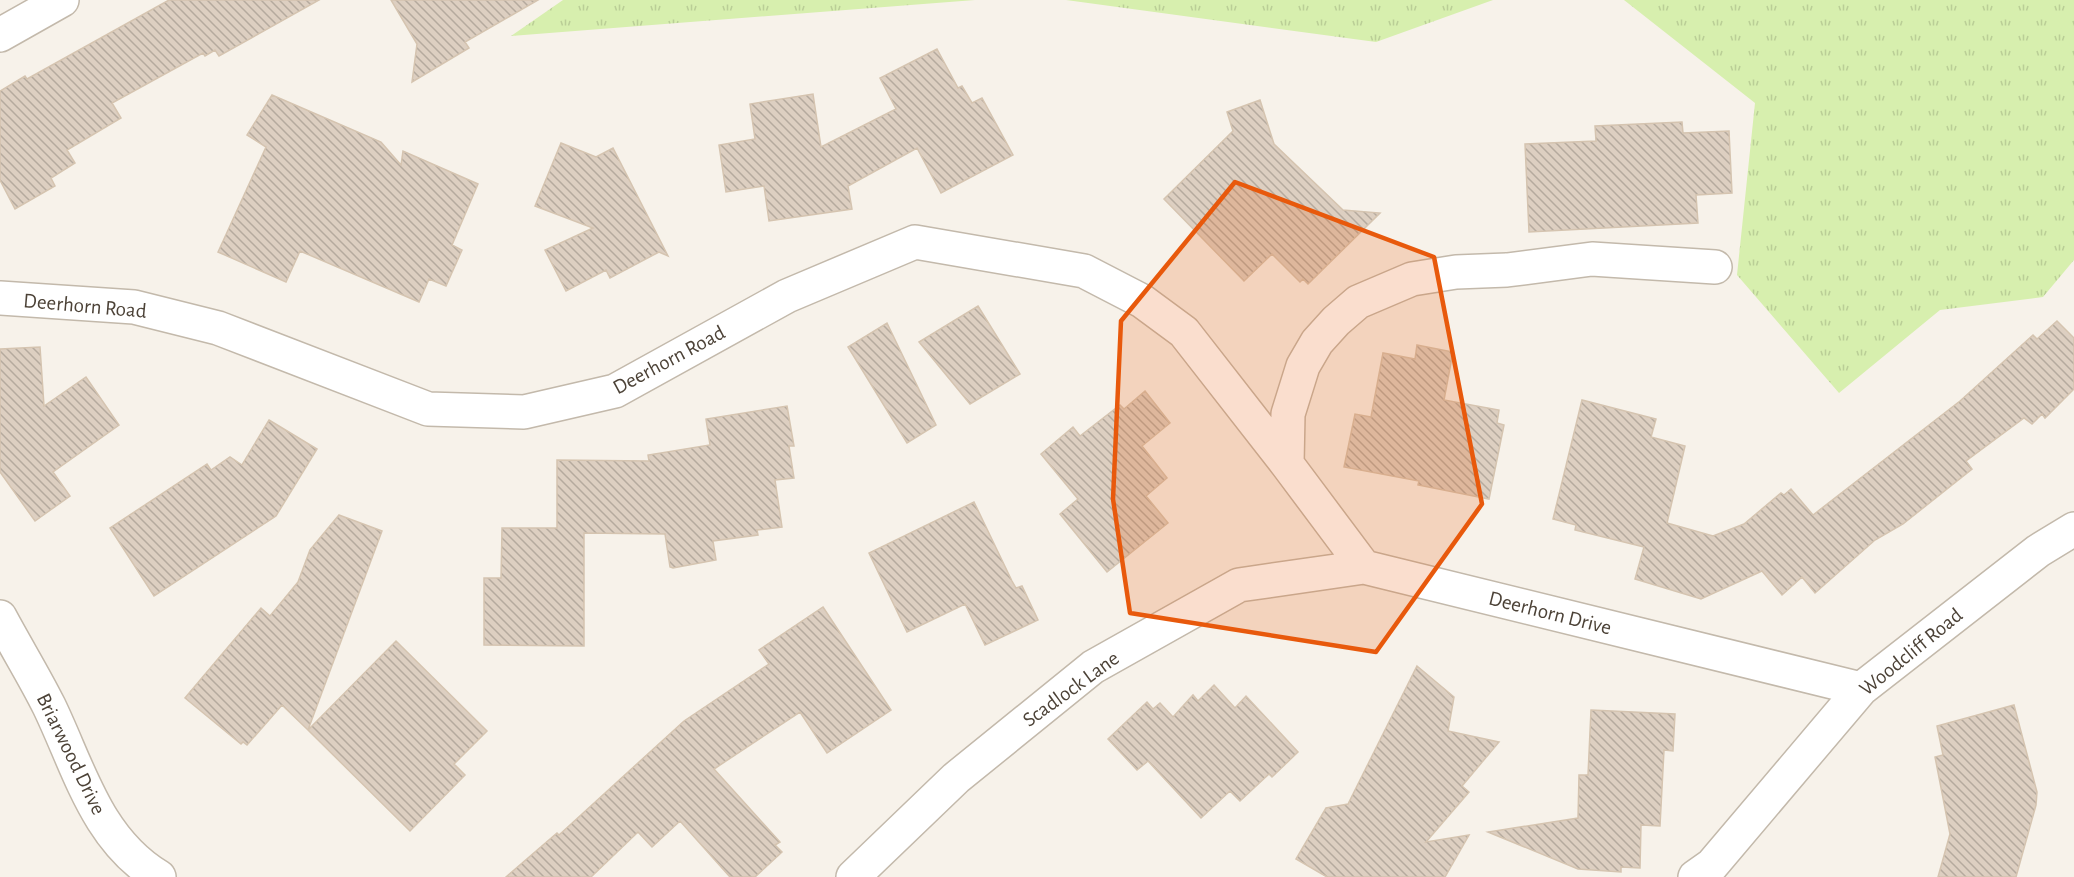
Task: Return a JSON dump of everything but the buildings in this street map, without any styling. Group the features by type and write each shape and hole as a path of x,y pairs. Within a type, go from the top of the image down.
{"street":[{"path":"0,35 62,0"},
{"name":"Deerhorn Road","path":"0,298 134,307 218,328 428,409 524,412 615,391 787,296 915,242 1084,271 1142,301 1184,332 1287,464"},
{"path":"1364,567 1287,464 1288,414 1303,366 1317,342 1358,302 1412,279 1456,272 1507,270 1592,259 1715,267"},
{"name":"Woodcliff Road","path":"1695,877 1712,865 1861,689 2037,551 2074,529"},
{"name":"Deerhorn Drive","path":"1364,567 1861,689"},
{"name":"Scadlock Lane","path":"853,877 956,778 1093,667 1239,585 1364,567"},
{"name":"Briarwood Drive","path":"0,617 48,705 99,816 125,850 159,877"}],"highlighted area":[{"path":"1235,182 1434,257 1482,504 1376,652 1130,613 1113,499 1121,321"}],"green space":[{"path":"563,0 975,0 511,36"},
{"path":"1066,0 1493,0 1376,42"},
{"path":"1624,0 2074,0 2074,260 2043,297 1940,310 1839,393 1737,275 1755,103"}]}
